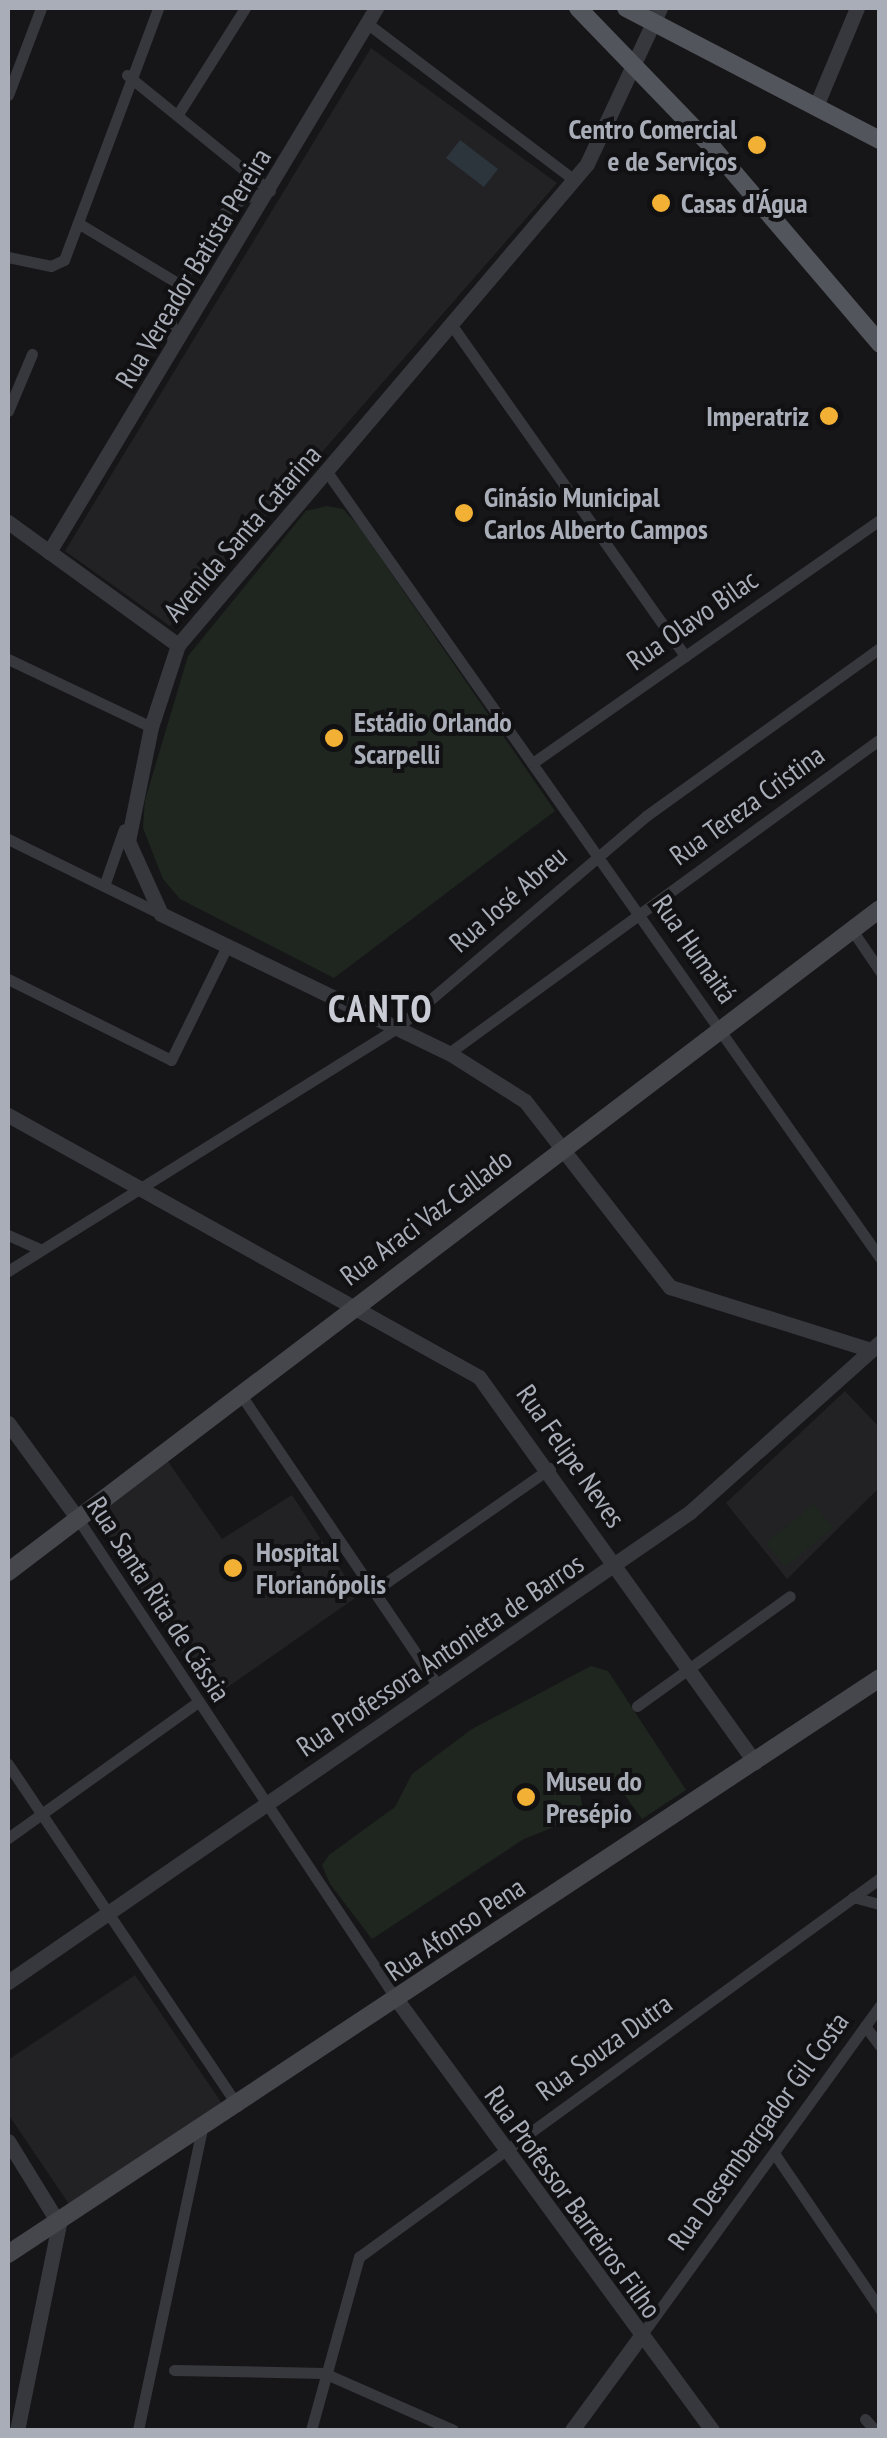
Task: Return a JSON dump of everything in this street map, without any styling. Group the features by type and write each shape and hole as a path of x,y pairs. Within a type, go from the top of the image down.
{"main road":[{"path":"578,8 826,276 880,344"},
{"path":"626,8 657,16 880,140"},
{"name":"Rua Araci Vaz Callado","path":"8,1572 241,1395 352,1305 880,909"},
{"name":"Rua Afonso Pena","path":"8,2254 238,2106 880,1678"}],"street":[{"path":"8,95 41,8"},
{"path":"8,257 50,266 64,260 128,75 158,8"},
{"path":"178,114 245,8"},
{"name":"Rua Vereador Batista Pereira","path":"49,552 270,191 376,8"},
{"path":"816,106 857,8"},
{"name":"Avenida Santa Catarina","path":"161,914 133,863 127,822 151,726 178,645 574,180 604,137 657,16"},
{"path":"368,24 574,180"},
{"path":"128,75 270,191"},
{"path":"173,349 170,308 179,284 224,213 243,198 270,191"},
{"path":"78,224 179,284"},
{"path":"452,326 686,656"},
{"path":"8,410 32,354"},
{"name":"Rua Humaitá","path":"328,472 880,1258"},
{"name":"Rua Olavo Bilac","path":"534,762 880,520"},
{"path":"8,522 178,645"},
{"name":"Rua José Abreu","path":"8,1271 397,1028 599,854 880,648"},
{"path":"8,659 151,726"},
{"name":"Rua Tereza Cristina","path":"450,1053 880,739"},
{"path":"104,886 127,822"},
{"path":"8,840 450,1053 525,1101 564,1148 652,1273 670,1288 877,1348"},
{"path":"852,930 880,970"},
{"path":"8,979 171,1060 228,946"},
{"name":"Rua Felipe Neves","path":"8,1115 143,1186 479,1377 550,1468 756,1762"},
{"path":"8,1235 41,1250"},
{"name":"Rua Professora Antonieta de Barros","path":"8,1982 616,1564 740,1474 877,1348"},
{"path":"241,1395 438,1686"},
{"name":"Rua Santa Rita de Cássia","path":"8,1422 78,1519 397,2000"},
{"path":"374,1591 550,1468"},
{"path":"637,1706 790,1596"},
{"path":"8,1838 198,1702"},
{"path":"8,1764 238,2106"},
{"name":"Rua Souza Dutra","path":"311,2430 359,2257 880,1878"},
{"path":"853,1898 880,1904"},
{"name":"Rua Professor Barreiros Filho","path":"397,2000 640,2337 712,2430"},
{"name":"Rua Desembargador Gil Costa","path":"572,2430 880,2006"},
{"path":"865,2026 880,2046"},
{"path":"138,2430 202,2129"},
{"path":"8,2142 59,2224 17,2430"},
{"path":"774,2153 878,2303"},
{"path":"174,2370 324,2373 454,2430"},
{"path":"865,2419 875,2430"}],"shaded area":[{"path":"371,48 557,183 170,626 65,551"},
{"path":"460,140 498,169 484,187 446,158"},
{"name":"Estádio Orlando Scarpelli","path":"327,506 343,509 358,525 555,811 334,978 180,899 163,879 143,828 145,800 188,656 306,511"},
{"path":"845,1391 879,1427 879,1488 787,1579 726,1503"},
{"name":"Hospital Florianópolis","path":"167,1460 222,1539 292,1495 358,1596 212,1698 93,1516"},
{"path":"814,1504 833,1528 785,1567 766,1543"},
{"path":"591,1666 608,1671 686,1790 642,1819 611,1776 580,1794 584,1815 524,1839 372,1939 330,1884 322,1865 329,1855 395,1807 412,1774 472,1729"},
{"path":"135,1975 223,2105 71,2207 8,2114 8,2060"}],"place":[{"name":"Centro Comercial e de Serviços","path":"757,145"},
{"name":"Casas d'Água","path":"661,203"},
{"name":"Imperatriz","path":"829,416"},
{"name":"Ginásio Municipal Carlos Alberto Campos","path":"464,513"},
{"name":"Estádio Orlando Scarpelli","path":"334,738"},
{"name":"Hospital Florianópolis","path":"233,1568"},
{"name":"Museu do Presépio","path":"526,1797"}],"district":[{"name":"CANTO","path":"381,1008"}]}
